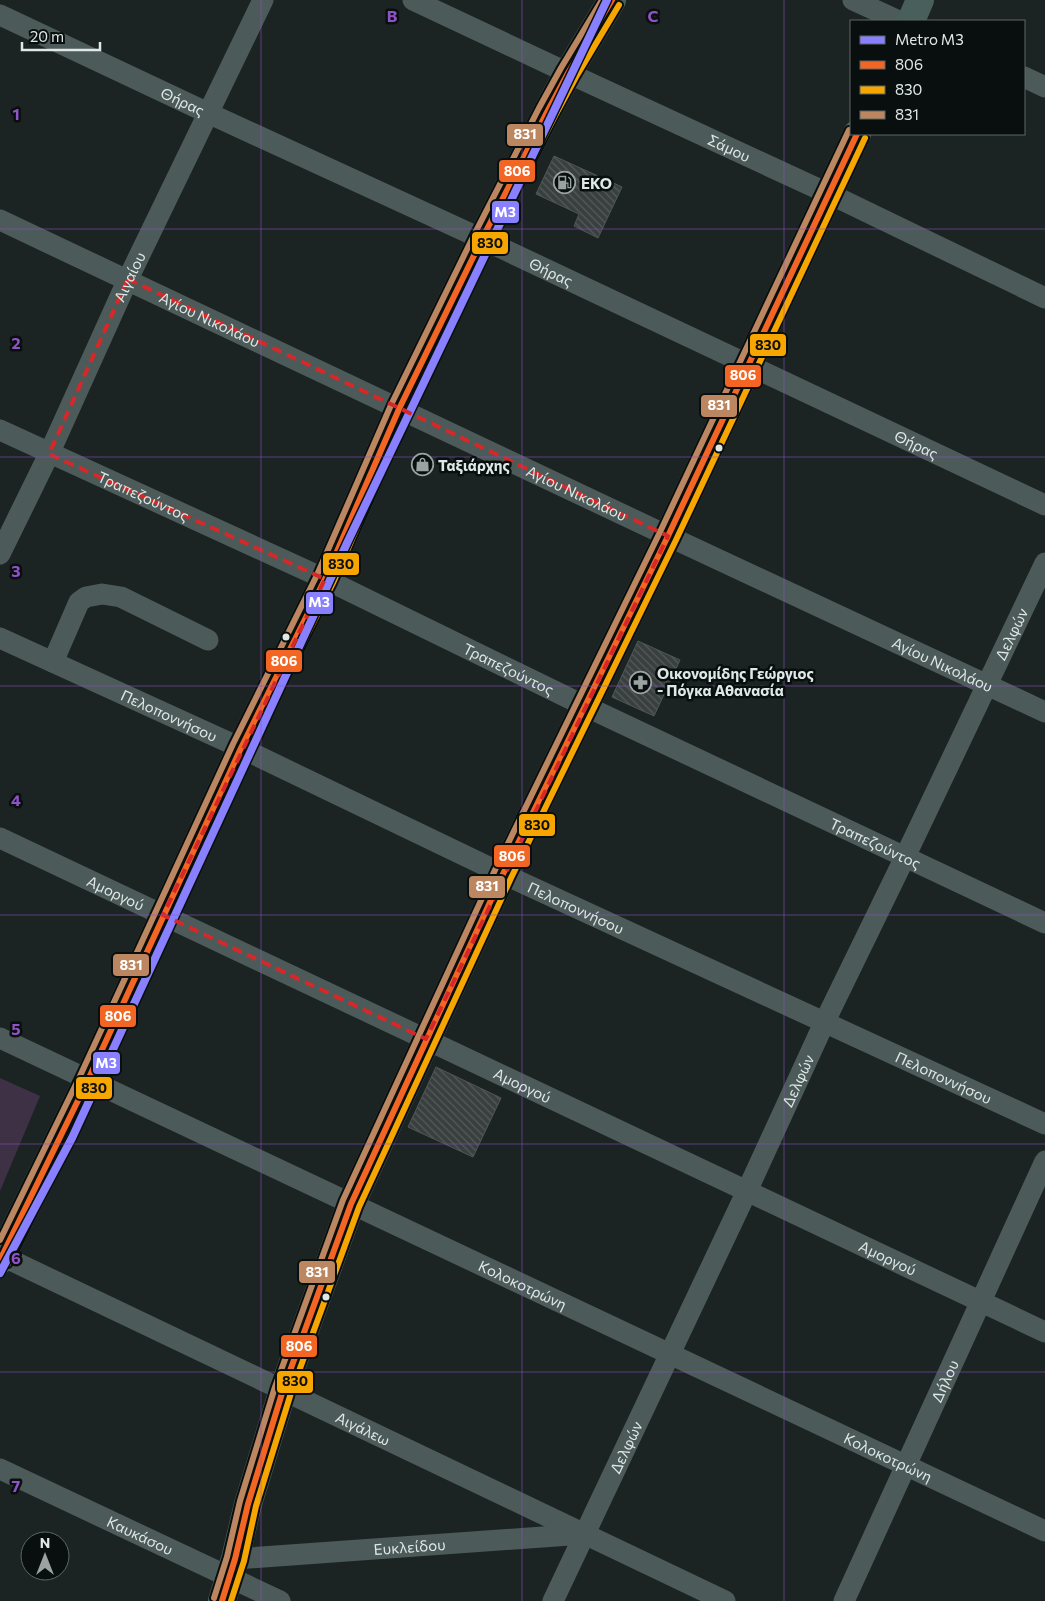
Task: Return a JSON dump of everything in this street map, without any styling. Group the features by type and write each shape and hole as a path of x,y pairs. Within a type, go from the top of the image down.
{"street":[{"name":"Αιγαίου","path":"0,554 128,279 262,0"},
{"name":"Σάμου","path":"413,0 568,74 828,193 1045,298"},
{"path":"1,1258 88,1080 241,748 326,579 399,409 482,239 568,74 612,0"},
{"path":"853,0 897,20"},
{"path":"910,20 920,0"},
{"name":"Θήρας","path":"0,16 482,239 1045,505"},
{"path":"1025,78 1045,87"},
{"path":"229,1579 248,1504 283,1390 351,1204 503,874 668,536 857,135"},
{"name":"Αγίου Νικολάου","path":"0,220 1045,712"},
{"name":"Τραπεζούντος","path":"0,430 48,454 326,579 585,706 1045,923"},
{"name":"Δελφών","path":"553,1601 825,1022 1045,562"},
{"path":"53,662 79,602 86,597 102,594 120,597 208,640"},
{"name":"Πελοποννήσου","path":"0,638 241,748 503,874 1045,1124"},
{"name":"Αμοργού","path":"0,838 1045,1332"},
{"name":"Κολοκοτρώνη","path":"0,1038 1045,1531"},
{"name":"Δήλου","path":"844,1601 1045,1161"},
{"name":"Αιγάλεω","path":"1,1258 725,1601"},
{"name":"Καυκάσου","path":"0,1469 229,1579 280,1601"},
{"name":"Ευκλείδου","path":"229,1579 585,1534"}],"highlighted area":[{"path":"128,279 668,536 426,1039 163,915 325,579 49,454"}],"shaded area":[{"path":"0,1078 40,1096 0,1191"}],"building":[{"path":"554,156 622,187 598,238 574,226 579,214 536,194"},
{"path":"638,641 680,660 654,716 612,697"},
{"path":"436,1067 501,1098 473,1157 408,1127"}],"metro line":[{"name":"Μ3","path":"0,1273 72,1138 348,541 607,0"}],"transit line":[{"name":"831","path":"0,1240 80,1076 233,744 317,575 391,405 474,235 539,108 602,0"},
{"name":"806","path":"0,1260 88,1080 241,748 325,579 399,409 482,239 547,112 612,0"},
{"name":"830","path":"8,1264 96,1084 249,752 333,583 407,413 490,243 555,116 619,5"},
{"name":"831","path":"214,1598 227,1557 240,1501 275,1387 343,1200 495,870 660,532 849,130"},
{"name":"806","path":"222,1601 235,1559 248,1504 283,1390 351,1204 503,874 668,536 857,135"},
{"name":"830","path":"231,1601 244,1561 256,1506 291,1393 359,1207 511,878 676,540 865,138"}],"place":[{"name":"EKO","path":"565,183"},
{"name":"Ταξιάρχης","path":"422,465"},
{"name":"Οικονομίδης Γεώργιος - Πόγκα Αθανασία","path":"641,682"}]}
